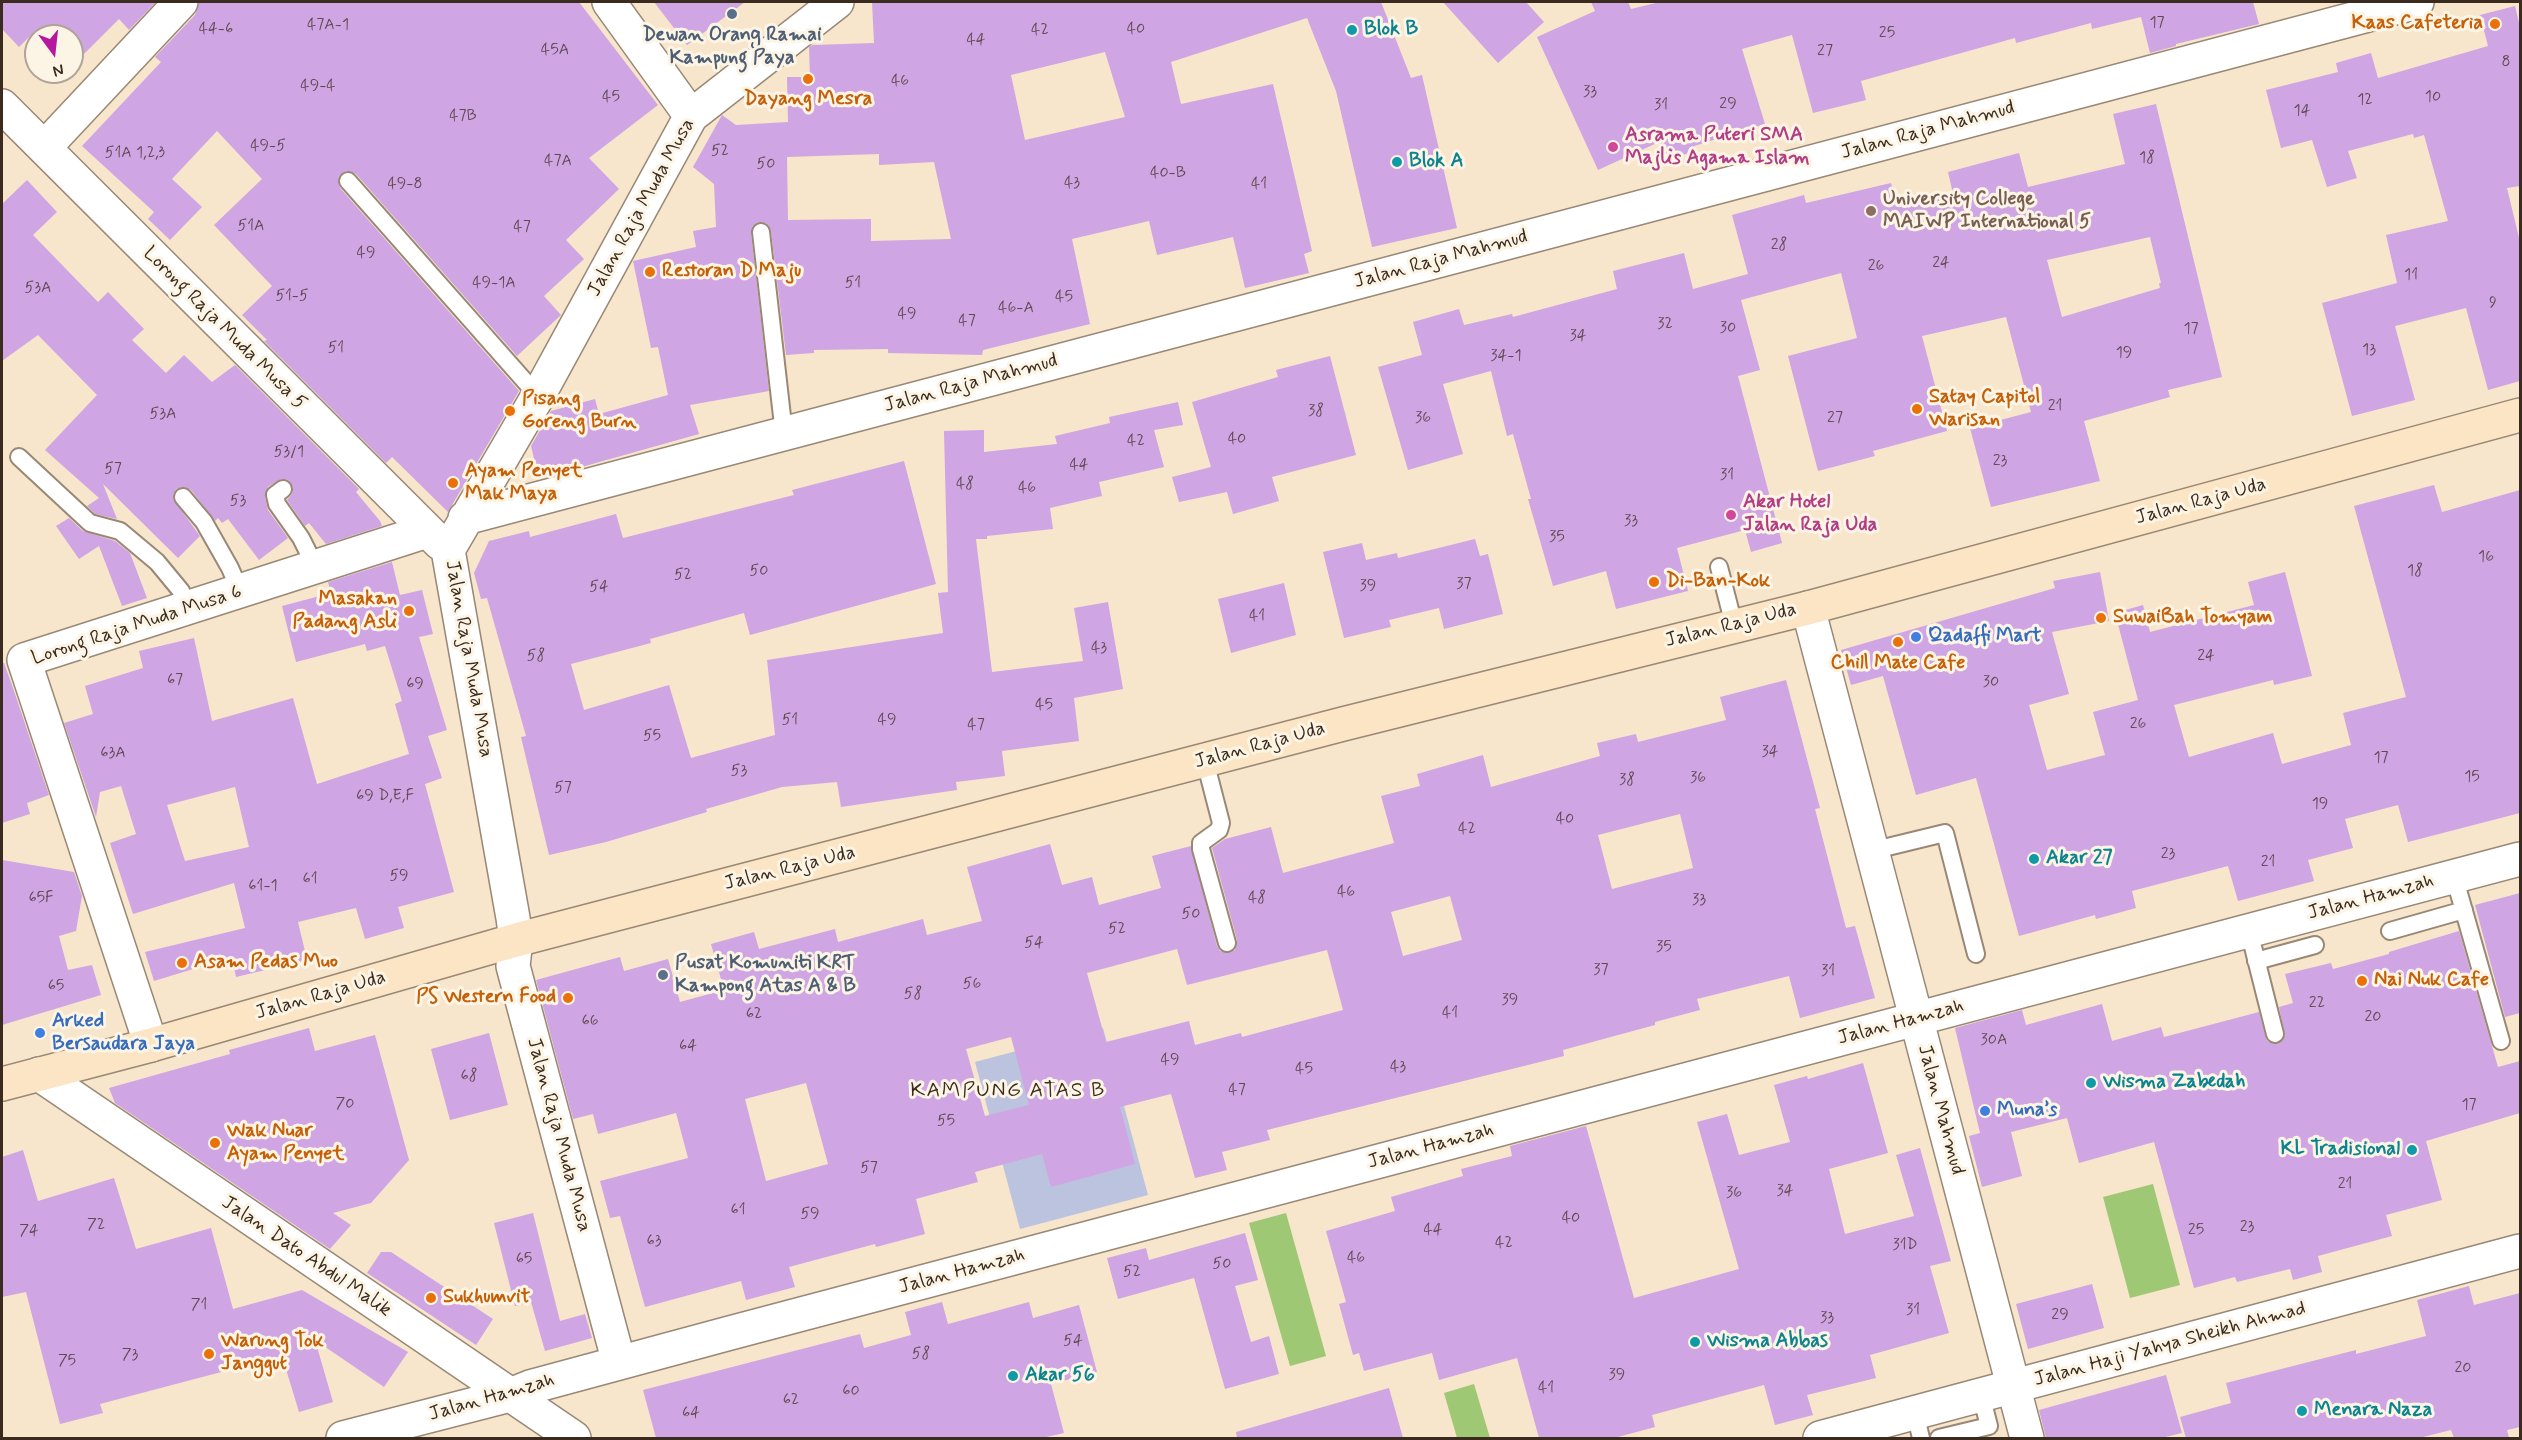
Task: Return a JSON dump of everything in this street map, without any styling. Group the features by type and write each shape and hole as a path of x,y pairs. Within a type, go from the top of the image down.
{"street":[{"path":"44,148 181,2"},
{"path":"609,2 691,116"},
{"name":"Jalan Raja Muda Musa","path":"619,1363 513,966 516,940 486,756 438,541 465,518 538,396 691,116 837,2"},
{"name":"Jalan Raja Mahmud","path":"465,518 2417,2"},
{"name":"Lorong Raja Muda Musa 5","path":"2,106 438,541"},
{"name":"Jalan Raja Uda","path":"2,1084 151,1045 516,940 1352,722 1808,608 2520,415"},
{"name":"Lorong Raja Muda Musa 6","path":"151,1045 24,660 316,568 438,541"},
{"name":"Jalan Mahmud","path":"1808,608 2027,1438"},
{"name":"Jalan Hamzah","path":"343,1438 1916,1019 2253,946 2454,876 2520,859"},
{"name":"Jalan Dato Abdul Malik","path":"39,1074 574,1438"},
{"name":"Jalan Haji Yahya Sheikh Ahmad","path":"1820,1438 1918,1426 1981,1395 2520,1251"}],"lane":[{"path":"348,181 538,396"},
{"path":"761,232 784,434"},
{"path":"19,457 90,523 120,531 156,562 181,591 188,608"},
{"path":"283,489 275,495 277,504 301,538 316,568"},
{"path":"183,497 204,522 240,591"},
{"path":"1719,567 1734,625"},
{"path":"1205,761 1221,823 1219,830 1201,843 1201,849 1227,943"},
{"path":"1871,851 1945,832 1976,954"},
{"path":"2454,876 2501,1041"},
{"path":"2390,931 2464,910"},
{"path":"2275,1034 2253,946 2314,945"},
{"path":"1939,1438 1989,1426 1981,1395"}],"shaded area":[{"path":"1103,1028 1148,1195 1020,1229 975,1062"}],"green space":[{"path":"2153,1184 2180,1285 2130,1298 2103,1197"},
{"path":"1286,1213 1326,1356 1290,1366 1249,1223"},
{"path":"1474,1384 1490,1438 1457,1438 1444,1393"}],"building":[{"path":"2,2 156,2 129,30 119,19 84,54 84,24 24,24 24,42 19,47 2,29"},
{"path":"199,2 579,2 658,105 589,158 619,189 566,240 584,259 544,296 561,315 517,356 356,174 346,171 338,177 340,188 519,391 448,512 392,457 386,463 264,341 267,340 242,315 272,286 214,225 262,179 217,131 172,179 202,207 170,240 148,219 154,212 82,146 161,62 155,57 195,15"},
{"path":"654,2 745,2 687,45"},
{"path":"872,2 1381,2 1411,78 1422,75 1457,228 1372,247 1336,91 1307,18 1171,62 1181,104 1273,84 1312,251 1304,254 1309,273 1245,288 1233,237 1157,255 1149,221 1072,239 1090,324 983,350 982,355 888,353 888,349 814,350 814,353 786,355 771,231 766,223 759,222 752,227 751,233 769,391 690,405 699,434 539,479 531,446 551,411 595,399 599,414 668,395 658,347 651,348 633,261 696,247 693,231 716,227 714,184 693,167 722,115 736,125 788,122 787,77 810,77 809,47 874,43","holes":["1105,52 1125,117 1025,140 1011,75","879,154 879,165 934,162 951,239 871,241 871,219 788,220 787,157"]},
{"path":"1443,2 1526,2 1544,22 1498,63"},
{"path":"1591,2 1628,2 1631,9 1660,2 2253,2 2259,24 2176,44 2176,46 2150,53 2141,17 2092,29 2091,23 2016,43 2015,38 1861,81 1866,100 1813,113 1792,35 1742,49 1765,124 1694,146 1696,150 1668,161 1659,142 1598,170 1537,37 1595,11"},
{"path":"2515,6 2520,27 2520,186 2507,188 2520,242 2520,381 2488,390 2466,308 2395,326 2415,400 2352,416 2322,303 2397,283 2386,235 2448,221 2424,135 2414,138 2413,134 2348,151 2357,178 2327,187 2312,140 2281,148 2266,90 2338,72 2336,63 2371,53 2378,78 2488,46 2480,15"},
{"path":"2156,104 2222,377 2168,390 2170,397 2084,421 2100,481 1991,507 1970,428 2031,412 2006,317 1922,336 1947,431 1873,451 1875,456 1818,471 1788,356 1857,338 1841,273 1741,300 1760,370 1738,376 1782,543 1751,552 1745,530 1677,548 1688,591 1616,609 1606,571 1553,586 1528,499 1531,499 1513,434 1507,436 1491,371 1443,384 1463,454 1408,470 1378,367 1422,355 1413,322 1459,309 1464,325 1512,314 1513,317 1617,289 1613,271 1684,253 1693,289 1748,274 1732,215 1804,195 1806,203 1891,183 1897,207 1953,194 1948,172 2019,153 2028,187 2125,164 2113,114","holes":["2150,237 2161,283 2159,283 2160,288 2062,317 2047,260"]},
{"path":"27,180 57,212 33,235 98,302 108,292 144,329 132,340 166,373 184,355 212,382 235,365 359,489 356,492 382,526 326,544 309,523 305,526 287,500 292,494 293,487 288,480 281,479 268,487 265,497 268,510 288,538 259,560 228,519 222,523 218,518 215,521 191,490 182,487 176,489 173,499 200,536 178,558 103,484 117,519 95,514 87,506 99,498 45,450 97,395 38,335 2,361 2,204"},
{"path":"1330,356 1356,455 1272,477 1279,501 1233,514 1227,492 1179,502 1172,477 1211,467 1192,402 1278,377 1276,370"},
{"path":"1178,402 1183,425 1154,430 1164,467 1099,482 1102,496 1050,508 1053,529 976,539 992,672 1083,661 1074,608 1108,602 1123,689 1074,698 1079,741 1002,751 1005,776 956,782 957,790 841,807 837,782 782,787 606,842 549,855 521,737 526,736 487,598 481,599 474,573 489,541 529,531 530,537 616,514 623,538 794,495 792,490 904,461 936,584 750,635 744,613 650,639 651,643 571,664 584,710 669,685 691,758 775,735 767,660 943,633 938,593 948,592 944,431 984,430 984,452 1057,444 1055,436 1110,423 1109,417"},
{"path":"2434,485 2442,512 2520,490 2520,813 2408,842 2398,805 2345,819 2353,848 2308,860 2314,881 2238,901 2228,866 2132,891 2136,908 2096,919 2095,915 2019,936 1976,778 1916,795 1883,676 1851,685 1841,650 2055,588 2053,581 2100,572 2109,621 2052,632 2069,694 2029,705 2047,770 2105,755 2093,712 2138,700 2115,613 2143,605 2150,632 2254,605 2248,582 2285,572 2312,676 2274,685 2273,680 2174,705 2189,757 2273,733 2282,764 2351,745 2343,713 2406,697 2354,506"},
{"path":"69,518 83,531 115,541 130,553 147,598 122,606 99,546 79,559 56,526"},
{"path":"1475,539 1480,556 1488,554 1503,614 1444,629 1439,608 1389,620 1391,627 1344,638 1323,552 1362,543 1366,560 1397,553 1398,558"},
{"path":"392,562 400,595 422,590 433,634 419,637 447,730 428,736 442,778 425,784 454,892 398,907 404,928 365,939 356,908 298,922 307,960 236,977 232,957 154,981 145,952 245,928 234,883 133,914 110,843 136,834 121,786 100,792 96,817 64,723 93,714 85,686 143,668 139,651 194,638 212,721 293,698 317,784 409,754 395,704 402,701 385,646 367,651 365,644 296,662 282,606 331,593 328,582","holes":["235,787 249,847 185,861 167,805"]},
{"path":"1284,583 1296,635 1231,653 1218,599"},
{"path":"2,663 4,663 13,688 49,795 27,803 30,814 2,823"},
{"path":"1786,680 1820,808 1815,809 1846,928 1855,926 1875,998 1800,1018 1789,976 1697,999 1700,1010 1563,1050 1564,1056 1267,1130 1270,1140 1222,1152 1227,1170 1195,1178 1171,1094 1120,1107 1135,1164 1051,1187 1042,1154 975,1172 978,1182 916,1199 925,1234 876,1247 875,1244 789,1267 795,1287 746,1300 741,1281 645,1307 620,1216 610,1218 600,1181 688,1158 676,1113 598,1134 593,1114 573,1119 536,980 620,957 624,971 668,959 680,1002 724,990 711,944 754,932 759,949 835,929 838,942 923,919 927,935 982,921 967,867 1050,844 1062,885 1092,877 1099,905 1161,888 1152,856 1191,846 1217,946 1220,951 1229,953 1235,950 1237,940 1212,848 1225,839 1271,827 1283,873 1394,843 1381,796 1420,786 1417,774 1483,755 1491,787 1600,756 1597,743 1636,734 1638,742 1726,720 1720,697","holes":["1680,814 1693,868 1612,889 1598,835","1450,896 1462,940 1403,956 1391,912","1177,949 1187,985 1327,950 1343,1010 1242,1037 1241,1033 1195,1045 1189,1021 1106,1042 1087,973","1011,1037 1029,1105 985,1116 966,1049","806,1083 828,1164 766,1181 745,1099"]},
{"path":"2,860 74,872 82,896 76,931 59,936 68,970 92,965 101,995 2,1025"},
{"path":"2520,893 2520,1013 2505,1017 2475,905"},
{"path":"2459,931 2498,1067 2520,1061 2520,1113 2426,1141 2442,1200 2386,1215 2392,1236 2318,1256 2322,1272 2293,1280 2290,1269 2237,1282 2235,1277 2194,1288 2154,1142 2079,1163 2067,1118 2011,1132 2022,1176 1982,1187 1969,1136 1980,1133 1955,1028 2022,1010 2026,1025 2102,1004 2112,1041 2161,1027 2164,1037 2259,1012 2267,1041 2277,1044 2285,1036 2279,1007 2293,1003 2285,974 2331,963 2333,969 2389,954 2389,952"},
{"path":"309,1028 315,1051 375,1035 409,1160 371,1203 333,1213 351,1225 330,1249 115,1103 109,1088 230,1054 229,1050"},
{"path":"489,1033 508,1105 450,1120 431,1049"},
{"path":"1863,1063 1888,1153 1829,1169 1845,1234 1914,1216 1896,1155 1920,1148 1951,1261 1930,1266 1949,1333 1870,1355 1876,1378 1807,1395 1813,1415 1775,1425 1764,1385 1652,1415 1655,1427 1614,1438 1539,1438 1517,1358 1439,1380 1432,1353 1364,1371 1359,1353 1353,1355 1339,1304 1346,1302 1326,1231 1395,1211 1391,1197 1463,1176 1461,1169 1512,1156 1510,1146 1586,1126 1634,1298 1739,1269 1697,1122 1727,1114 1739,1155 1790,1142 1774,1085 1807,1076 1808,1079"},
{"path":"23,1150 38,1201 114,1178 136,1249 211,1228 233,1309 302,1290 408,1352 384,1387 315,1340 333,1402 299,1412 282,1356 100,1404 103,1413 60,1424 26,1292 2,1297 2,1157"},
{"path":"533,1213 560,1321 585,1314 592,1338 545,1351 531,1302 515,1306 494,1223"},
{"path":"1245,1233 1258,1280 1235,1286 1251,1342 1269,1336 1279,1374 1225,1389 1194,1278 1118,1299 1107,1258 1146,1248 1149,1260"},
{"path":"381,1252 391,1252 493,1319 476,1345 367,1273"},
{"path":"2092,1284 2104,1328 2028,1349 2016,1304"},
{"path":"2469,1286 2474,1305 2520,1293 2520,1427 2507,1430 2509,1438 2454,1438 2451,1430 2419,1438 2186,1438 2180,1417 2231,1403 2226,1383 2356,1350 2356,1354 2426,1336 2417,1300"},
{"path":"942,1302 948,1324 1029,1302 1033,1318 1079,1305 1097,1372 1051,1384 1064,1433 1042,1438 656,1438 643,1390 860,1334 864,1348 911,1335 905,1312"},
{"path":"2166,1375 2182,1433 2161,1438 2046,1438 2039,1410"},
{"path":"1389,1388 1403,1438 1237,1438 1236,1432"}],"place":[{"name":"Dewan Orang Ramai Kampung Paya","path":"732,14"},
{"name":"Kaas Cafeteria","path":"2495,24"},
{"name":"Blok B","path":"1352,30"},
{"name":"Dayang Mesra","path":"808,79"},
{"name":"Asrama Puteri SMA Majlis Agama Islam","path":"1613,147"},
{"name":"Blok A","path":"1397,162"},
{"name":"University College MAIWP International 5","path":"1871,211"},
{"name":"Restoran D Maju","path":"650,272"},
{"name":"Satay Capitol Warisan","path":"1917,409"},
{"name":"Pisang Goreng Burn","path":"510,411"},
{"name":"Ayam Penyet Mak Maya","path":"453,483"},
{"name":"Akar Hotel Jalan Raja Uda","path":"1731,515"},
{"name":"Di-Ban-Kok","path":"1654,582"},
{"name":"Masakan Padang Asli","path":"409,611"},
{"name":"SuwaiBah Tomyam","path":"2101,618"},
{"name":"Qadaffi Mart","path":"1916,637"},
{"name":"Chill Mate Cafe","path":"1898,642"},
{"name":"Akar 27","path":"2034,859"},
{"name":"Asam Pedas Muo","path":"182,963"},
{"name":"Pusat Komuniti KRT Kampong Atas A & B","path":"663,975"},
{"name":"Nai Nuk Cafe","path":"2362,981"},
{"name":"PS Western Food","path":"568,998"},
{"name":"Arked Bersaudara Jaya","path":"40,1033"},
{"name":"Wisma Zabedah","path":"2091,1083"},
{"name":"Muna’s","path":"1985,1111"},
{"name":"Wak Nuar Ayam Penyet","path":"215,1143"},
{"name":"KL Tradisional","path":"2412,1150"},
{"name":"Sukhumvit","path":"431,1298"},
{"name":"Wisma Abbas","path":"1695,1342"},
{"name":"Warung Tok Janggut","path":"209,1354"},
{"name":"Akar 56","path":"1013,1376"},
{"name":"Menara Naza","path":"2302,1411"}],"district":[{"name":"KAMPUNG ATAS B","path":"1008,1092"}]}
